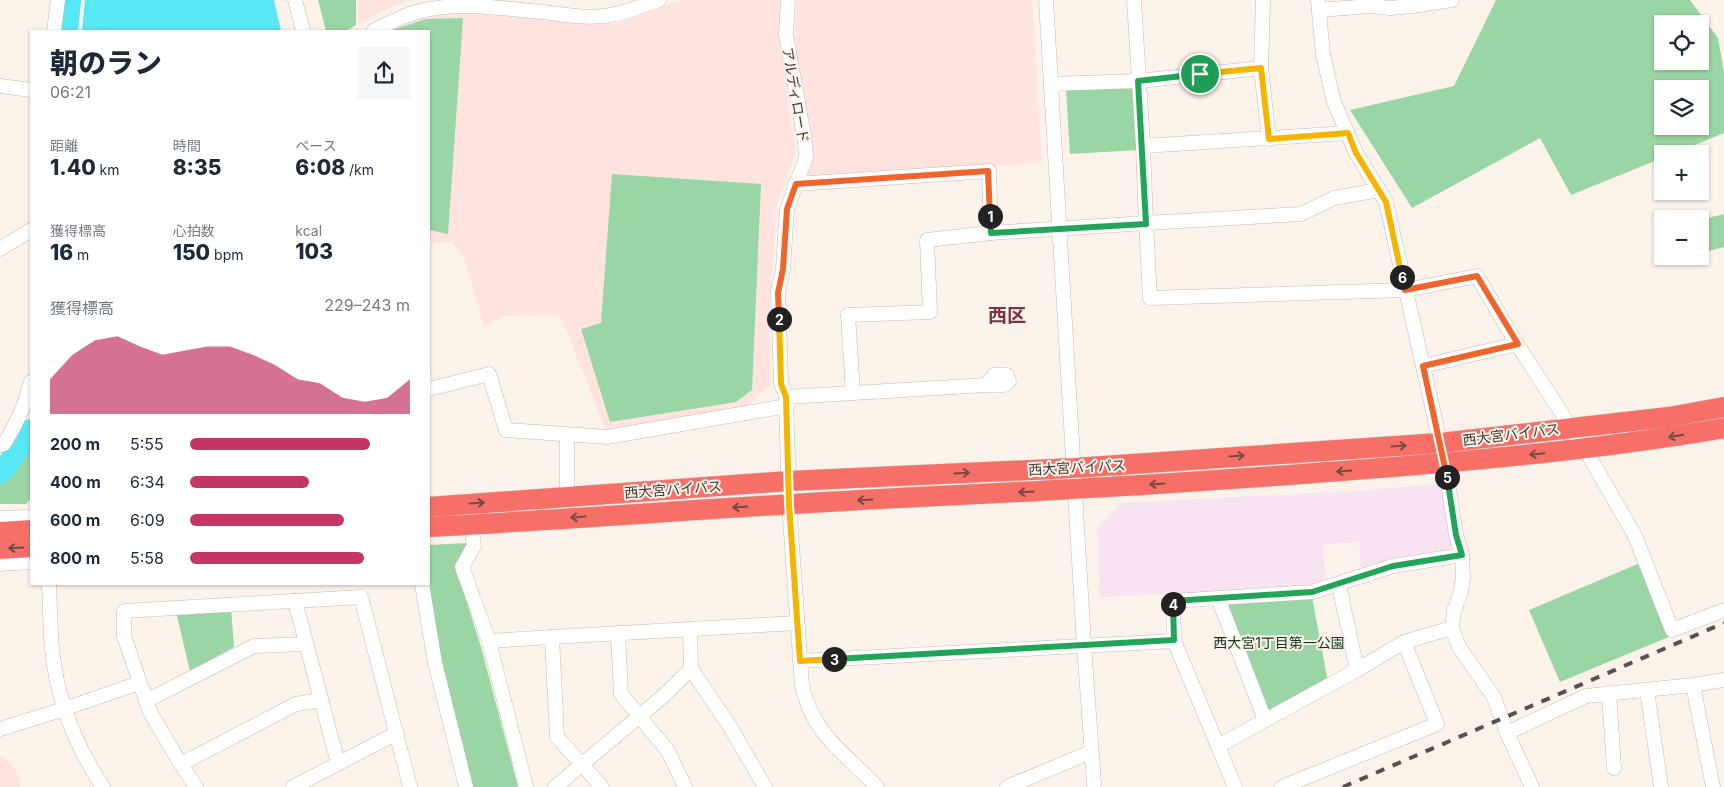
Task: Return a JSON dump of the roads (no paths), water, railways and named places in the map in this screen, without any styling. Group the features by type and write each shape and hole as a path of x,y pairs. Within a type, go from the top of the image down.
{"highway":[{"name":"西大宮バイパス","path":"430,507 789,480 1074,468 1440,443 1669,416 1724,407"},
{"name":"西大宮バイパス","path":"430,527 789,504 1075,490 1445,464 1585,449 1724,428"},
{"path":"0,532 30,530"},
{"path":"0,549 30,547"}],"street":[{"path":"54,30 58,0"},
{"path":"295,0 303,30"},
{"path":"375,30 399,18 421,11 452,6 485,6 588,17 606,16 629,11 659,0"},
{"name":"アルディロード","path":"788,0 786,36 805,142 806,158 787,209 783,269 778,293 781,384 786,401 789,504 800,661 805,698 817,725 828,740 877,787"},
{"path":"1046,0 1094,784"},
{"path":"1134,0 1150,298 1405,290 1477,276 1585,449 1634,536 1672,630 1724,610"},
{"path":"1263,0 1261,68 1269,139"},
{"path":"1452,0 1372,6 1316,3 1323,55 1334,102 1356,153 1386,202 1445,464 1456,535 1462,555 1463,577 1461,592 1454,611 1452,628 1459,648 1494,697 1507,733 1532,787"},
{"path":"1051,84 1138,81 1261,68"},
{"path":"0,86 30,90"},
{"path":"1142,146 1348,133"},
{"path":"796,184 988,171 991,233"},
{"path":"853,393 848,315 930,312 928,240 991,233 1300,214 1334,198 1380,190"},
{"path":"0,249 30,232"},
{"path":"1423,366 1518,344"},
{"path":"430,389 488,374 506,430 607,437 786,401 853,393 987,385"},
{"path":"0,445 4,444 14,429 26,404 30,386"},
{"path":"567,434 567,496"},
{"path":"0,518 30,517"},
{"path":"471,524 474,546 462,567 488,641 526,787"},
{"path":"1235,787 1174,640 1173,601 1312,592 1339,585 1393,566 1462,555"},
{"path":"0,564 30,562"},
{"path":"49,585 52,649 64,709 76,740 103,787"},
{"path":"422,585 435,663 466,787"},
{"path":"1339,585 1357,670"},
{"path":"196,787 150,712 124,636 124,611 362,597 410,787"},
{"path":"1218,598 1265,720"},
{"path":"295,601 338,763"},
{"path":"488,641 797,623"},
{"path":"1218,746 1357,670 1404,642 1452,628"},
{"path":"690,630 691,669 729,726 765,787"},
{"path":"618,633 621,694 668,751 685,787"},
{"path":"552,637 557,736 602,787"},
{"path":"800,661 1174,640"},
{"path":"1282,787 1437,724 1404,642"},
{"path":"146,701 254,646 306,644"},
{"path":"555,787 661,698 691,669"},
{"path":"1507,733 1586,696 1724,680"},
{"path":"0,729 139,683"},
{"path":"1693,685 1713,787"},
{"path":"1647,690 1661,787"},
{"path":"1609,694 1614,768"},
{"path":"181,764 296,704 321,700"},
{"path":"292,787 397,733"},
{"path":"1007,787 1091,752"}],"water":[{"path":"85,0 274,0 281,30 82,30"}],"waterway":[{"path":"67,30 70,0"},
{"path":"0,473 30,431"}],"railway":[{"path":"1343,787 1724,623"}],"district":[{"name":"西区","path":"1007,315"}],"park label":[{"name":"西大宮1丁目第一公園","path":"1279,642"}]}
